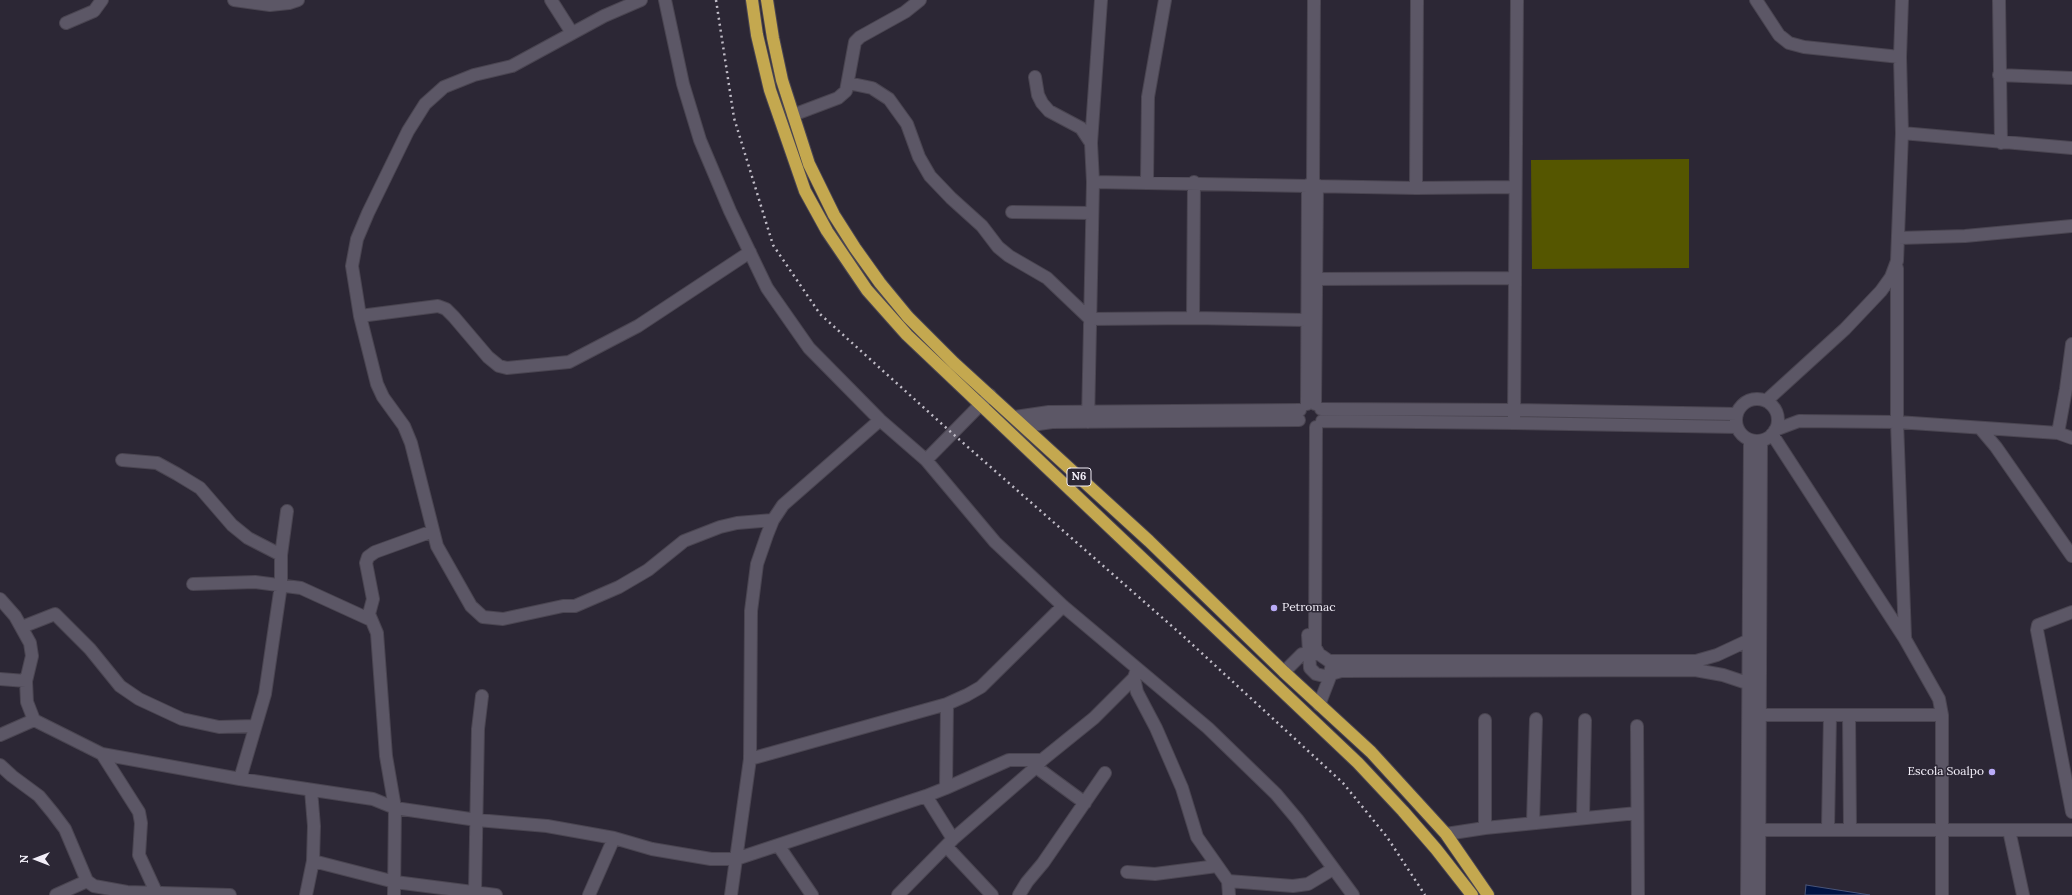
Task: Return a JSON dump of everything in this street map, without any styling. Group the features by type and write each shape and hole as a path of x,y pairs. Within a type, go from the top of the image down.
{"highway":[{"name":"N6","path":"752,0 757,35 770,90 782,130 805,191 827,231 872,296 907,335 1358,763 1403,811 1472,895"},
{"name":"N6","path":"767,0 773,38 793,115 809,164 834,214 855,248 908,317 954,363 1025,426 1149,542 1284,672 1371,752 1446,834 1488,895"}],"street":[{"path":"66,24 94,11 102,0"},
{"path":"234,0 269,3 290,3 298,0"},
{"path":"551,0 572,33"},
{"path":"641,0 572,33 512,66 474,75 444,87 425,104 408,131 357,239 352,266 360,316 377,384 383,397 404,426 412,443 437,546 471,606 483,618 503,619 563,606 575,606 588,602 619,588 648,570 684,541 726,526 773,520"},
{"path":"664,0 683,84 700,140 730,211 767,288 809,348 880,420 926,460 995,542 1136,674 1208,728 1276,794 1298,819 1353,895"},
{"path":"793,115 838,98 846,91 855,42 860,37 905,12 920,0"},
{"path":"1088,417 1093,182 1091,143 1101,0"},
{"path":"1147,181 1148,97 1165,0"},
{"path":"1314,0 1312,185 1306,320 1311,415 1313,654 1310,668 1316,674 1324,676 1341,671 1633,666 1696,661 1717,655 1747,641"},
{"path":"1416,188 1417,0"},
{"path":"1514,423 1517,0"},
{"path":"1756,0 1779,35 1789,43 1804,47 1900,57"},
{"path":"1902,0 1900,57 1902,132 1897,261 1897,422 1905,639"},
{"path":"1999,0 2001,143"},
{"path":"1999,75 2072,78"},
{"path":"1035,77 1038,95 1042,103 1049,111 1082,128 1091,143"},
{"path":"848,83 872,88 889,99 907,124 919,157 930,176 951,198 982,226 998,247 1009,256 1047,278 1090,318 1306,320"},
{"path":"1902,132 2001,143 2072,148"},
{"path":"1093,182 1147,181 1416,188 1515,187"},
{"path":"1193,318 1194,182"},
{"path":"1311,415 1317,279 1312,185"},
{"path":"1012,212 1092,213"},
{"path":"1899,238 1965,236 2072,226"},
{"path":"360,316 438,306 446,309 488,357 499,366 507,368 569,362 638,326 750,252"},
{"path":"1770,404 1881,291 1891,277 1897,261"},
{"path":"1317,279 1515,278"},
{"path":"1756,441 1799,420 1897,422 2066,434 2066,389 2072,344"},
{"path":"926,460 990,395"},
{"path":"1756,441 1740,433 1737,427 1736,414 1745,402 1752,399 1770,404 1799,420"},
{"path":"1770,404 1777,414 1778,422 1774,432"},
{"path":"1025,426 1088,417 1311,415 1515,410 1736,414"},
{"path":"1014,417 1049,412 1088,417"},
{"path":"1311,415 1514,423 1737,427"},
{"path":"731,895 750,759 751,611 758,564 773,520 783,505 880,420"},
{"path":"1980,428 1996,447 2072,556"},
{"path":"1774,432 1905,639 1939,699 1942,715 1942,895"},
{"path":"1747,895 1747,641 1756,441"},
{"path":"1756,441 1759,895"},
{"path":"122,460 157,462 178,474 200,488 232,525 248,538 281,555"},
{"path":"240,779 265,694 281,585 281,555 287,511"},
{"path":"394,895 395,808 386,756 377,639 369,614 373,599 366,563 368,557 389,546 433,530"},
{"path":"193,584 255,582 301,588 371,620"},
{"path":"0,599 15,616 30,643 32,656 26,681 27,702 34,720 102,754 240,779 373,799 395,808 477,820 547,826 614,838 652,849 711,859 736,859 926,796 1010,760 1039,763 1086,803"},
{"path":"750,759 947,704 981,687 1063,606"},
{"path":"2072,612 2038,625 2037,630 2072,812"},
{"path":"22,627 51,614 56,614 90,648 120,686 139,699 182,719 219,727 255,726"},
{"path":"1284,672 1295,660 1313,654 1329,661 1633,666 1695,670 1747,683"},
{"path":"1319,704 1331,674 1329,661"},
{"path":"898,895 950,842 1039,763 1094,718 1136,674"},
{"path":"1136,674 1137,692 1156,728 1182,788 1197,837 1228,881 1229,895"},
{"path":"0,679 26,681"},
{"path":"474,892 477,820 478,729 482,696"},
{"path":"946,788 947,704"},
{"path":"1828,829 1830,715"},
{"path":"1849,715 1850,829"},
{"path":"1759,716 1942,715"},
{"path":"1533,823 1536,719"},
{"path":"0,736 34,720"},
{"path":"1485,720 1485,828"},
{"path":"1583,818 1585,720"},
{"path":"1637,726 1638,895"},
{"path":"102,754 139,812 142,823 139,855 156,892"},
{"path":"0,764 12,776 39,796 53,813 65,830 87,881 94,886 103,889 127,892 230,895"},
{"path":"1019,895 1086,803 1104,774"},
{"path":"306,895 313,861 314,826 311,790"},
{"path":"926,796 950,842 992,895"},
{"path":"1446,834 1485,828 1637,813"},
{"path":"1759,830 2072,830"},
{"path":"2009,830 2022,895"},
{"path":"589,895 614,838"},
{"path":"778,845 812,895"},
{"path":"313,861 395,882 496,895"},
{"path":"1127,872 1155,874 1217,866"},
{"path":"1228,881 1293,886 1308,884 1333,869"},
{"path":"56,895 87,881"}],"shaded area":[{"path":"1689,159 1689,268 1532,269 1531,160"}],"water":[{"path":"1806,885 1870,895 1805,895"}],"railway":[{"path":"716,0 734,118 773,245 820,314 953,434 1182,635 1343,783 1387,837 1425,895"}],"place":[{"name":"Petromac","path":"1274,608"},
{"name":"Escola Soalpo","path":"1992,772"}]}
